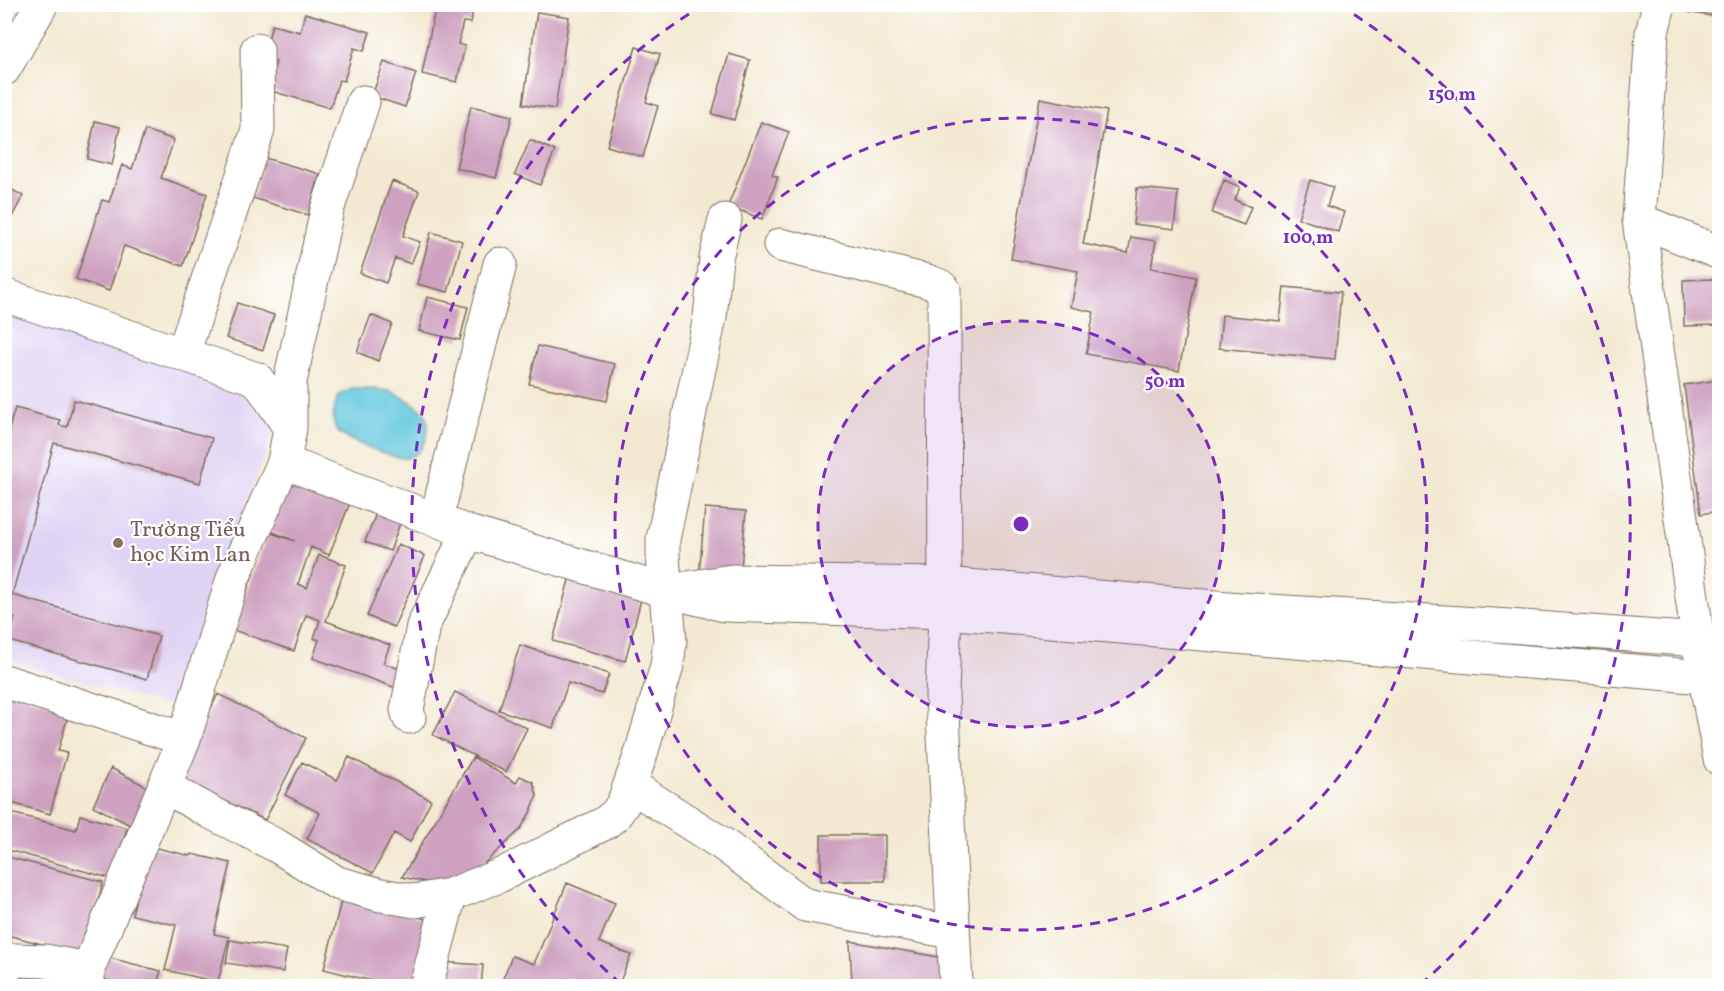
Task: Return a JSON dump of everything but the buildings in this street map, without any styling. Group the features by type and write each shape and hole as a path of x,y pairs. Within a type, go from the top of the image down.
{"street":[{"path":"1659,4 1652,33 1639,220 1698,640 1719,759"},
{"path":"4,69 40,7"},
{"path":"183,354 258,130 258,50"},
{"path":"4,969 15,960 45,961 88,978 184,739 233,578 284,462 290,428 290,382 327,210 363,102"},
{"path":"164,786 277,846 337,883 415,901 450,896 499,876 605,823 615,815 623,804 630,785 667,666 670,641 663,539 710,317 716,258 725,220"},
{"path":"1639,220 1719,253"},
{"path":"780,245 927,281 944,290 942,694 956,987"},
{"path":"436,520 500,264"},
{"path":"4,295 257,379 290,428"},
{"path":"284,462 468,531 666,591 732,581 944,598 1704,677"},
{"path":"410,717 407,710 423,626 468,531"},
{"path":"944,598 1240,609 1698,640"},
{"path":"4,681 184,739"},
{"path":"630,785 724,844 805,905 952,932"},
{"path":"426,987 450,896"}],"shaded area":[{"name":"Trường Tiểu học Kim Lan","path":"4,303 228,382 275,426 172,707 5,660"}],"water":[{"path":"352,389 389,391 422,411 427,419 428,431 422,447 414,455 407,458 400,457 359,443 337,431 333,417 339,395"}],"place":[{"name":"Trường Tiểu học Kim Lan","path":"118,543"}]}
